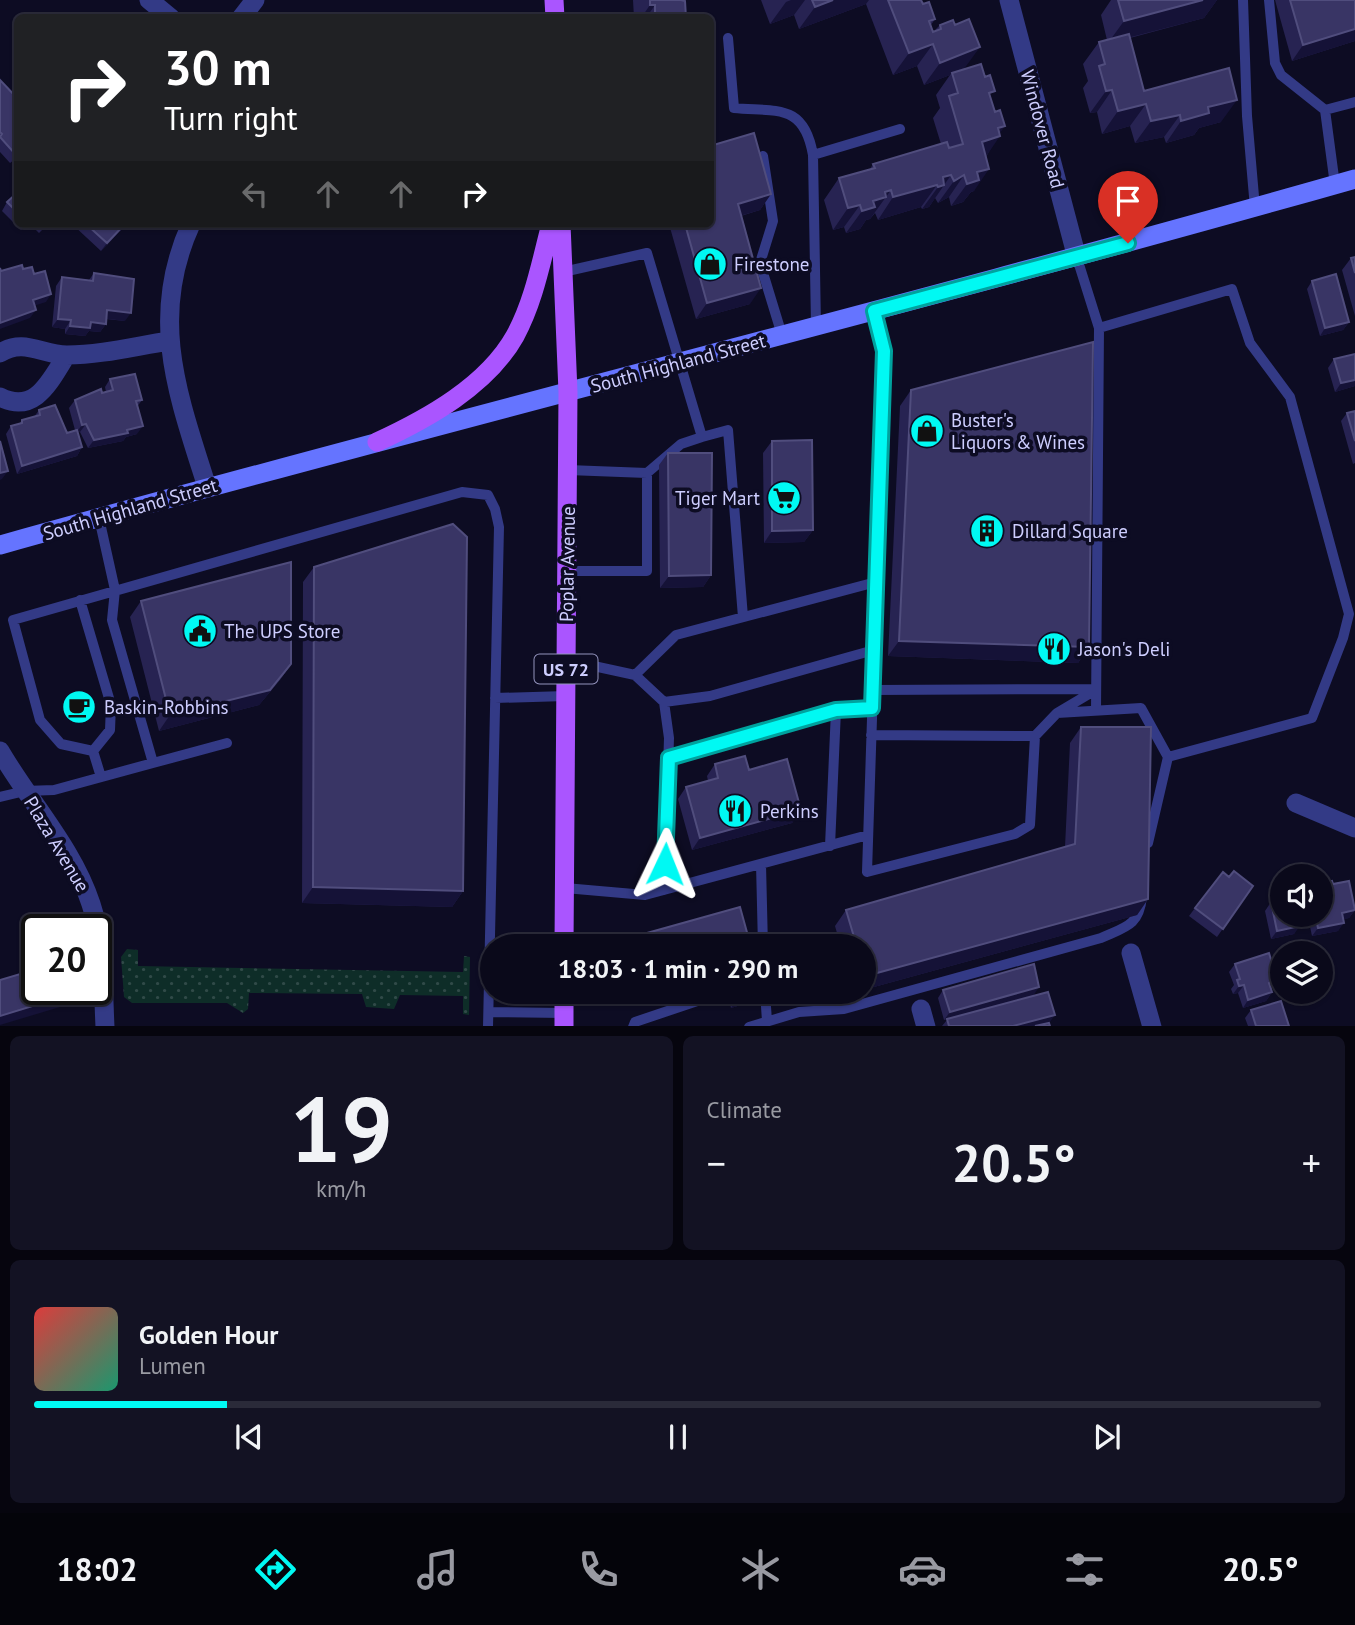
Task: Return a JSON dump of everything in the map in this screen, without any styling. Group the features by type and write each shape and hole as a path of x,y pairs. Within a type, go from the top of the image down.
{"main road":[{"name":"South Highland Street","path":"0,545 207,487 1077,258 1355,179"},
{"path":"377,442 426,417 461,393 506,348 528,307 550,228"},
{"name":"Poplar Avenue","path":"561,228 568,392 564,934"}],"street":[{"path":"149,0 166,14"},
{"path":"244,14 255,0"},
{"name":"Windover Road","path":"1009,0 1077,258"},
{"path":"190,228 172,286 167,316 176,384 207,487"},
{"path":"0,353 10,347 25,346 66,355 169,341"},
{"path":"0,397 11,403 27,403 34,399 48,384 66,355"},
{"name":"Plaza Avenue","path":"0,751 74,865 91,904 102,957 105,1026"},
{"path":"1296,803 1355,828"},
{"path":"1131,953 1152,1026"}],"lane":[{"path":"1243,0 1247,116 1255,208"},
{"path":"1269,0 1275,63 1281,75 1325,110 1335,185"},
{"path":"729,38 734,108 791,114 809,131 813,155 816,327"},
{"path":"1325,110 1355,102"},
{"path":"813,155 900,129"},
{"path":"763,156 773,221 760,263 782,335"},
{"path":"563,272 647,253 682,362 702,437"},
{"path":"1077,258 1099,328 1096,711"},
{"path":"1099,328 1232,289 1250,343 1290,397 1349,614 1343,638 1312,718 1168,757"},
{"path":"874,311 884,351 867,872 1015,834 1030,825 1035,736 1057,713 1096,689"},
{"path":"568,470 647,473 681,444 727,430 743,617"},
{"path":"567,571 647,571 647,473"},
{"path":"93,751 61,744 40,720 13,620 462,492 488,495 499,527 491,934"},
{"path":"99,518 115,590 112,620 153,763"},
{"path":"635,675 676,635 876,582"},
{"path":"80,600 111,705 110,730 93,751"},
{"path":"664,702 710,696 874,650"},
{"path":"566,660 635,675 664,702 669,758 664,890"},
{"path":"873,690 1096,689"},
{"path":"495,698 566,696"},
{"path":"669,758 836,710 872,708"},
{"path":"1057,713 1141,708 1168,757 1149,832 1146,859"},
{"path":"830,846 836,710"},
{"path":"871,735 1035,736"},
{"path":"0,797 25,791 54,790 227,743"},
{"path":"93,751 101,777"},
{"path":"565,888 645,895 868,835"},
{"path":"761,864 763,934"},
{"path":"752,1026 799,1012 844,1009 1101,938 1131,925 1140,914 1143,887"},
{"path":"488,1026 489,1004"},
{"path":"633,1026 635,1022 650,1015 685,1004"},
{"path":"766,1004 767,1021"},
{"path":"489,1012 564,1020"}],"green space":[{"path":"127,949 138,950 138,966 463,972 464,956 470,957 469,1015 463,1014 463,996 400,995 394,1009 366,1007 362,994 249,993 248,1009 243,1013 227,1003 132,1003 124,997 121,957"}],"building":[{"path":"650,0 685,1 686,14 655,14 655,5 650,5"},
{"path":"812,0 833,0 815,7"},
{"path":"888,0 921,0 923,4 929,2 935,19 929,21 933,32 941,29 940,25 953,20 955,25 969,19 980,47 940,63 933,44 909,53"},
{"path":"1118,0 1203,0 1124,21"},
{"path":"1290,0 1355,0 1355,29 1303,45"},
{"path":"1129,34 1144,91 1229,68 1237,100 1208,107 1209,113 1181,121 1180,115 1151,121 1146,104 1118,111 1112,90 1106,91 1099,66 1105,64 1099,42"},
{"path":"981,64 985,77 990,75 995,91 989,93 995,112 1000,110 1005,126 998,128 1000,136 982,142 989,169 977,172 979,180 967,184 964,175 954,181 951,175 943,177 944,185 938,187 937,185 893,197 891,190 885,192 886,197 873,201 875,207 862,211 860,205 848,208 839,178 875,168 873,164 947,142 949,148 963,144 949,96 958,93 952,73"},
{"path":"0,80 14,95 14,153 0,137"},
{"name":"Firestone","path":"754,133 771,194 738,204 761,288 707,303 686,228 714,228 714,145"},
{"path":"14,196 14,209 7,202"},
{"path":"90,228 121,228 107,243"},
{"path":"1355,257 1355,273 1351,258"},
{"path":"22,265 23,269 32,267 34,274 45,271 51,294 33,300 36,310 0,323 0,268 1,271"},
{"path":"94,273 134,279 131,313 107,310 106,324 91,322 90,328 70,326 71,320 58,319 62,277 93,281"},
{"path":"1336,274 1349,322 1325,328 1312,281"},
{"name":"Dillard Square","path":"1093,342 1089,647 899,641 911,390"},
{"path":"1355,354 1355,380 1341,383 1334,359"},
{"path":"135,374 142,400 136,401 143,426 127,430 128,433 94,440 86,424 82,425 75,400 101,389 102,393 113,390 110,379"},
{"path":"55,405 67,433 77,430 82,447 22,466 11,426 40,415 39,410"},
{"path":"1355,411 1355,441 1347,413"},
{"name":"Tiger Mart","path":"812,440 813,530 772,531 772,441"},
{"path":"0,441 8,471 0,473"},
{"path":"668,453 712,453 711,575 669,576"},
{"path":"453,524 467,537 463,891 313,887 314,567"},
{"path":"291,562 291,664 270,690 170,715 141,601"},
{"path":"1081,727 1151,727 1148,899 876,973 876,934 853,934 846,910 1075,844"},
{"name":"Perkins","path":"745,756 749,770 787,759 801,810 700,838 686,787 718,778 715,764"},
{"path":"1234,871 1253,886 1223,929 1195,908 1223,872 1229,877"},
{"path":"1349,881 1355,910 1342,913 1344,923 1333,925 1333,884"},
{"path":"740,907 747,934 647,934"},
{"path":"1276,927 1295,927 1277,931"},
{"path":"1269,953 1270,993 1248,1000 1244,985 1239,986 1237,980 1240,979 1235,964"},
{"path":"1034,964 1039,987 950,1012 943,990"},
{"path":"21,974 21,1005 36,1005 0,1016 0,980"},
{"path":"1048,992 1055,1015 1013,1026 949,1026 947,1019"},
{"path":"1282,1004 1289,1026 1256,1026 1251,1010"}],"place":[{"name":"Firestone","path":"710,264"},
{"name":"Buster's Liquors & Wines","path":"927,431"},
{"name":"Tiger Mart","path":"784,498"},
{"name":"Dillard Square","path":"987,531"},
{"name":"The UPS Store","path":"200,631"},
{"name":"Jason's Deli","path":"1054,649"},
{"name":"Baskin-Robbins","path":"79,707"},
{"name":"Perkins","path":"735,811"}],"route":[{"path":"665,864 669,758 836,710 872,708 884,351 874,311 1128,243"}]}
